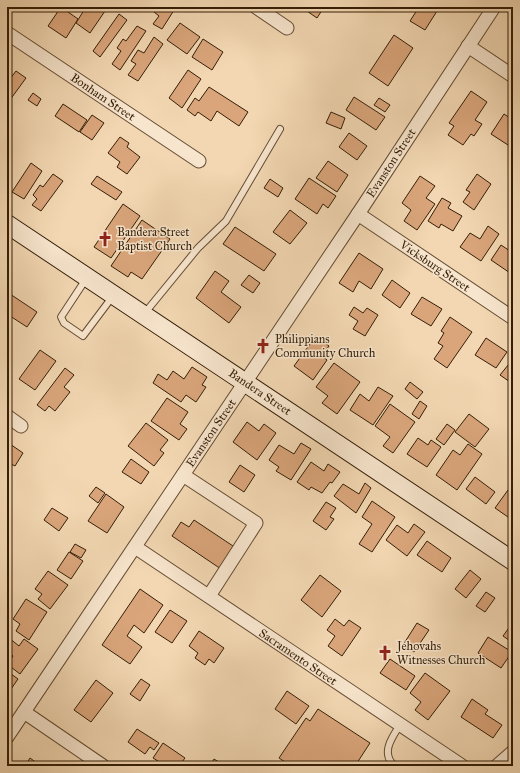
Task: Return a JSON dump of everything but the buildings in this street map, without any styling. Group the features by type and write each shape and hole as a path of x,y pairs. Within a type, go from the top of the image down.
{"street":[{"path":"256,7 288,28"},
{"name":"Evanston Street","path":"7,737 358,214 494,7"},
{"name":"Bonham Street","path":"7,33 199,162"},
{"path":"468,46 513,76"},
{"name":"Vicksburg Street","path":"358,214 513,318"},
{"name":"Bandera Street","path":"7,224 513,561"},
{"path":"7,416 21,426"},
{"path":"182,475 256,523 209,596"},
{"name":"Sacramento Street","path":"135,547 462,766"},
{"path":"24,712 103,766"},
{"path":"497,766 513,752"}],"lane":[{"path":"144,315 198,248 212,237 226,221 280,129"},
{"path":"87,277 61,317 64,323 84,336 114,295"},
{"path":"395,766 389,760 388,745 400,725"}],"place":[{"name":"Bandera Street Baptist Church","path":"105,239"},
{"name":"Philippians Community Church","path":"263,346"},
{"name":"Jehovahs Witnesses Church","path":"385,653"}]}
